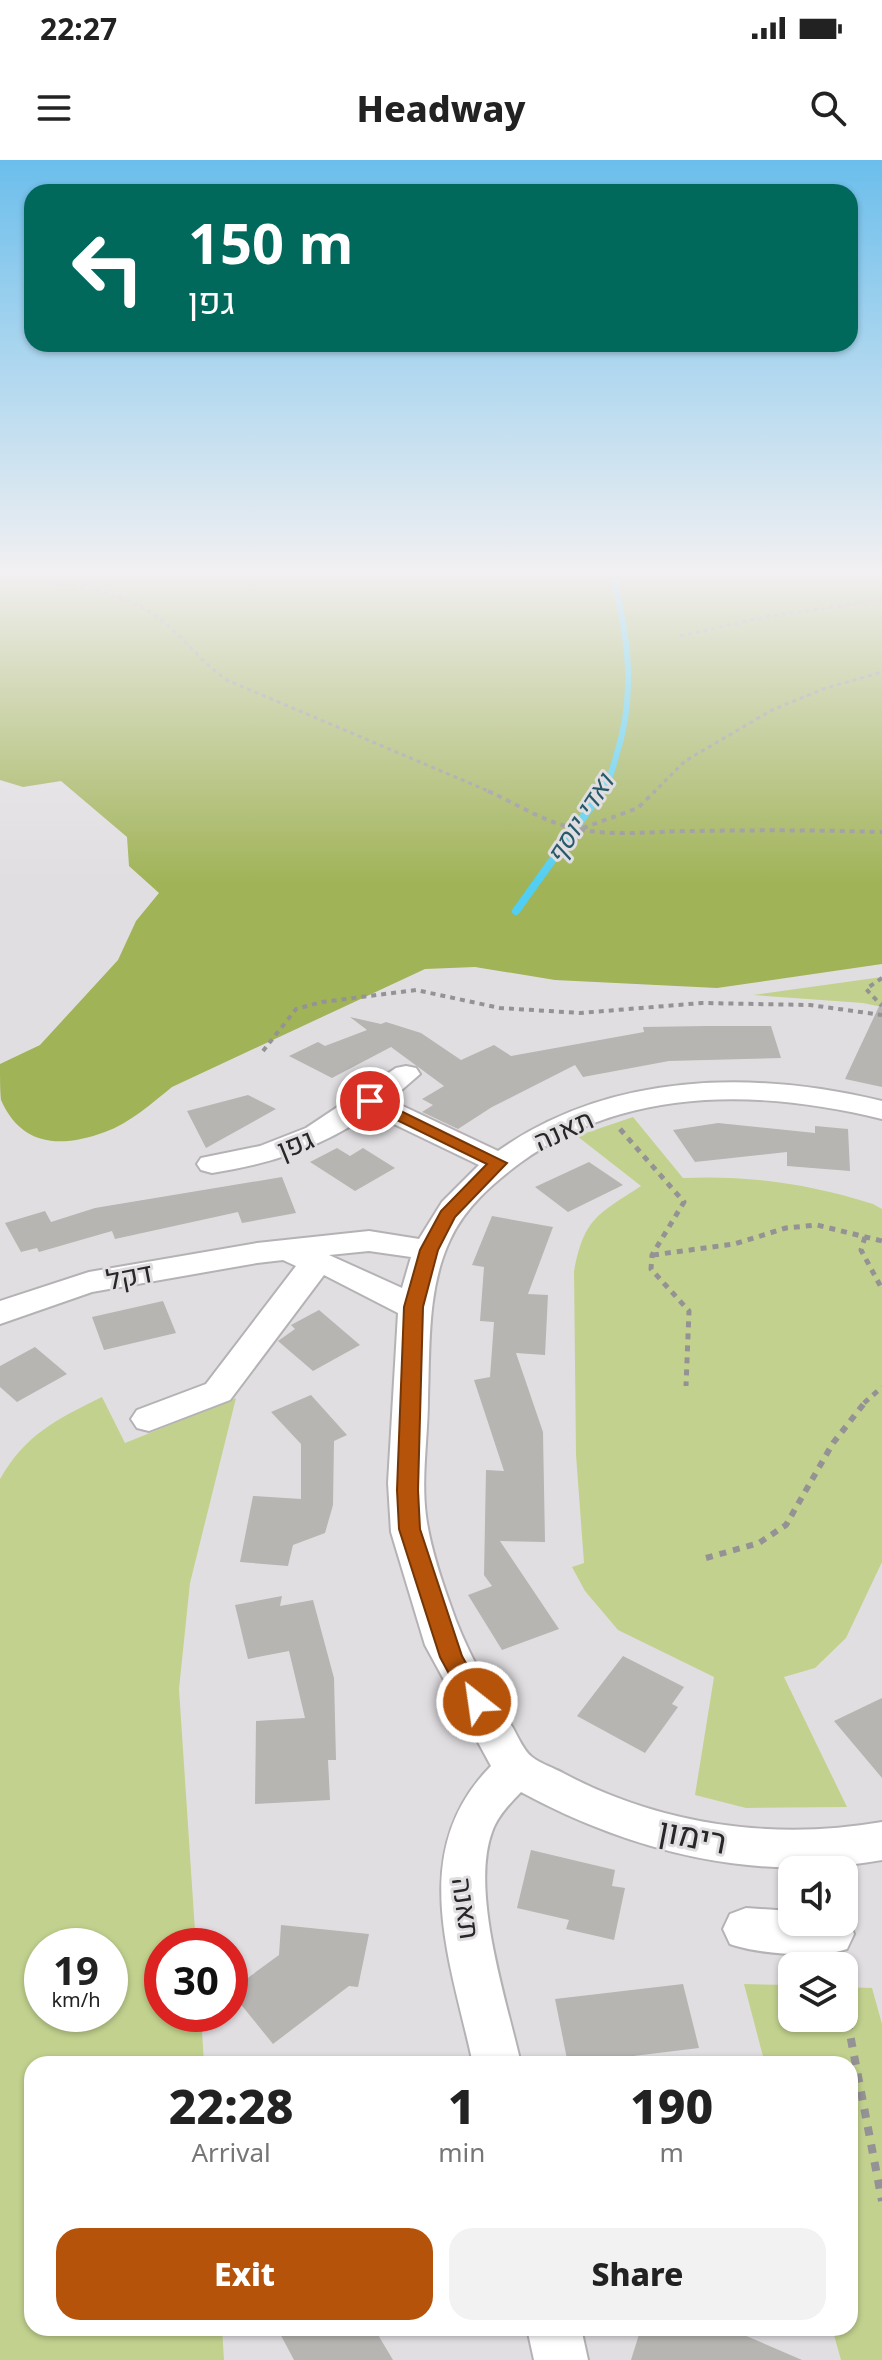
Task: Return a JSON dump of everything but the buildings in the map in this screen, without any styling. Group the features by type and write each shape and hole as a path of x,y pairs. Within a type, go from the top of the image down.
{"street":[{"name":"גפן","path":"212,1164 258,1157 321,1134 406,1074"},
{"name":"תאנה","path":"495,2056 462,1902 461,1868 465,1843 474,1821 492,1792 515,1769 451,1657 409,1529 407,1490 414,1307 429,1250 448,1215 473,1185 499,1163 538,1137 603,1111 668,1095 718,1090 771,1091 829,1098 882,1110"},
{"path":"370,1101 499,1163"},
{"name":"דקל","path":"0,1313 89,1282 261,1252 365,1256 429,1250"},
{"path":"149,1419 218,1392 320,1254"},
{"name":"דקל","path":"320,1254 349,1274 414,1307"},
{"name":"רימון","path":"515,1769 583,1803 642,1825 707,1841 777,1849 806,1856"},
{"name":"רימון","path":"829,1856 882,1841"},
{"path":"746,1929 778,1931"},
{"path":"556,2336 561,2360"}],"path":[{"path":"225,679 402,752 495,794 529,814 580,829 638,835 663,831 796,829 882,832"},
{"path":"580,829 638,808 685,761 772,710 823,689 859,679"},
{"path":"882,978 866,989 882,1006"},
{"path":"263,1051 296,1009 322,1002 416,990 500,1008 580,1013 702,1003 810,1005 882,1015"},
{"path":"603,1111 684,1202 652,1255 651,1269 689,1311 686,1386"},
{"path":"652,1255 734,1244 786,1228 817,1225 882,1241"},
{"path":"865,1237 861,1250 882,1289"},
{"path":"706,1558 748,1547 785,1526 798,1508 831,1445 852,1417 882,1387"},
{"path":"850,2032 854,2056"},
{"path":"858,2076 882,2201"}],"green space":[{"path":"0,679 882,679 882,964 717,988 555,980 475,967 425,969 172,1087 114,1128 73,1140 44,1140 20,1127 10,1116 1,1100 0,1064 40,1045 118,960 136,921 159,893 129,866 127,837 61,781 23,787 0,780"},
{"path":"882,977 882,1007 753,995"},
{"path":"633,1117 683,1178 779,1182 849,1197 882,1209 882,1562 846,1638 815,1668 784,1677 847,1807 746,1808 695,1795 714,1677 618,1630 585,1591 572,1567 584,1563 576,1455 574,1272 583,1239 596,1219 641,1186 577,1136"},
{"path":"102,1397 125,1443 236,1398 190,1583 179,1689 195,1928 144,1928 144,2032 202,2032 204,2056 24,2056 24,2336 222,2336 224,2360 0,2360 0,1479 21,1450 44,1429"},
{"path":"744,1984 778,1985 778,2032 858,2032 858,1988 872,1988 882,2024 882,2360 841,2360 834,2336 858,2336 858,2056 763,2056"}],"waterway":[{"name":"ואדי יוסף","path":"601,793 611,774 623,731 628,679"},
{"name":"ואדי יוסף","path":"516,911 602,791"}],"route":[{"path":"370,1101 499,1163 473,1185 448,1215 429,1250 414,1307 407,1490 409,1529 451,1657 477,1702"}]}
